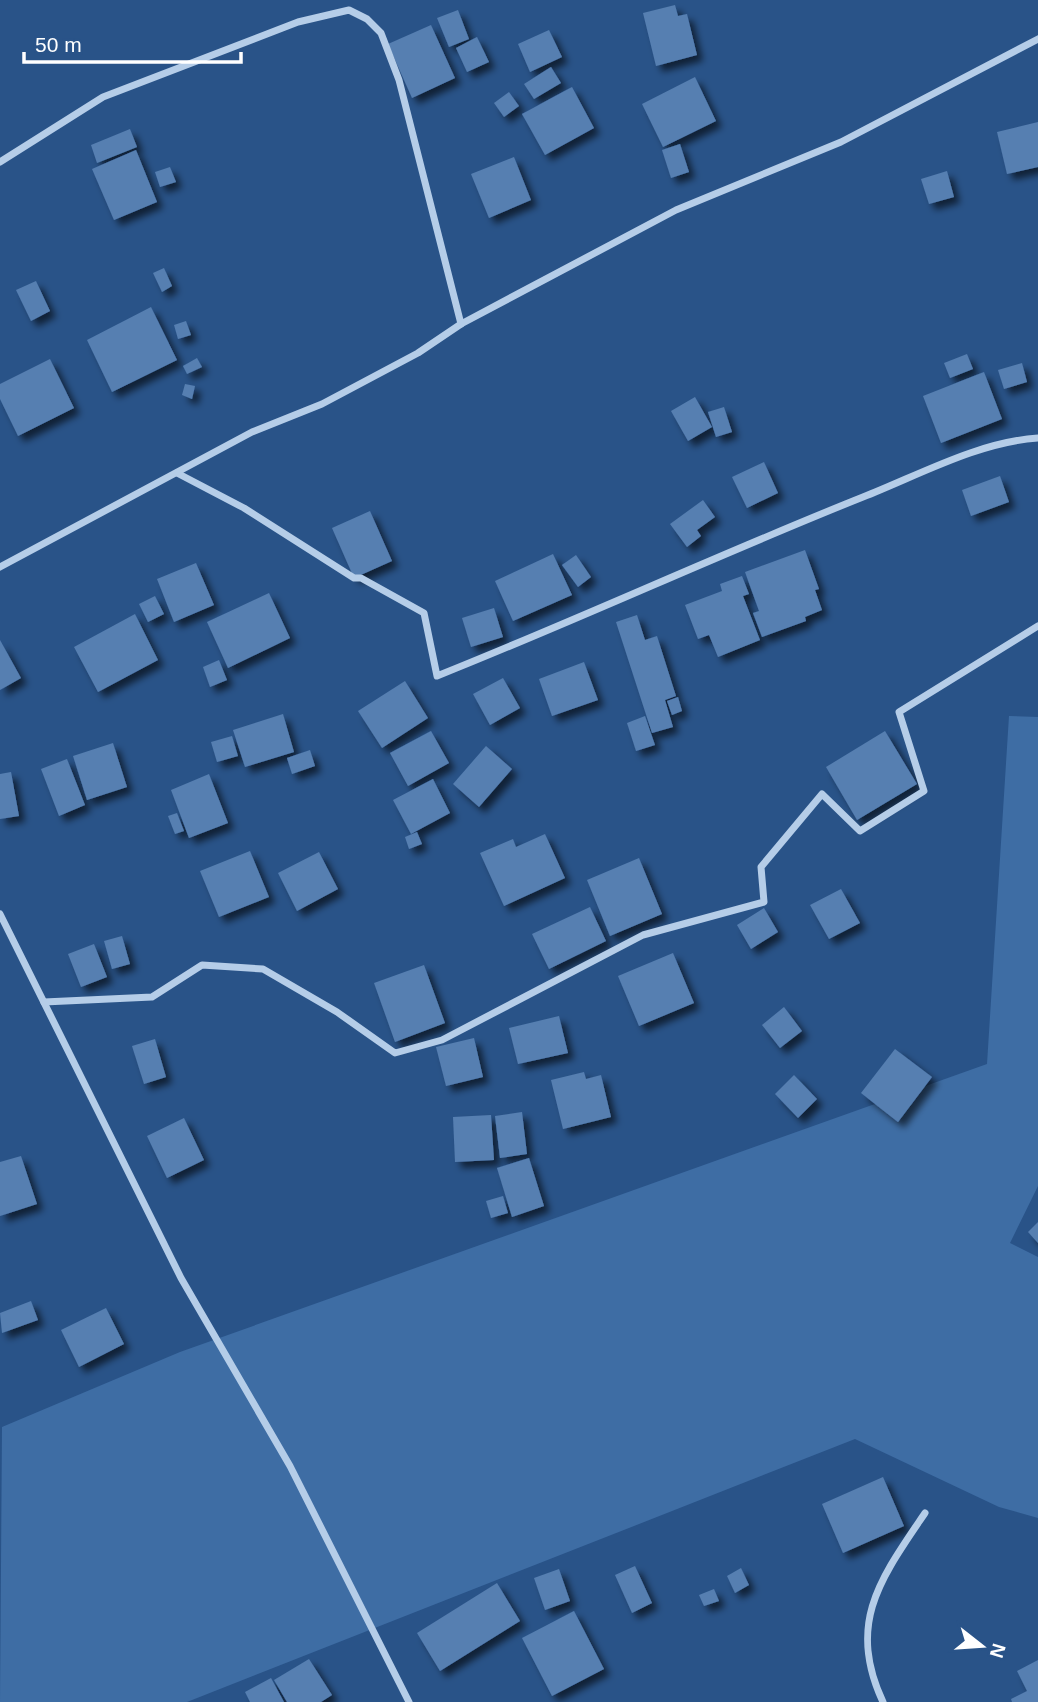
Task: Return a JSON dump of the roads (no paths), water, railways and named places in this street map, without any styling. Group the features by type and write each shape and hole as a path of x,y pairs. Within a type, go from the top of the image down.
{"street":[{"path":"0,162 103,97 298,22 349,10 367,19 381,33 399,80 461,324"},
{"path":"0,567 252,432 322,404 418,353 461,324 676,210 841,142 1038,39"},
{"path":"177,473 244,508 354,578 361,578 424,613 437,676 813,517 974,453 1013,440 1038,438"},
{"path":"44,1002 152,998 202,965 263,969 337,1012 395,1053 442,1040 643,935 764,902 761,867 822,794 860,831 924,792 899,712 1038,626"},
{"path":"0,914 181,1278 290,1466 409,1702"},
{"path":"883,1702 875,1684 866,1633 876,1592 925,1513"}]}
